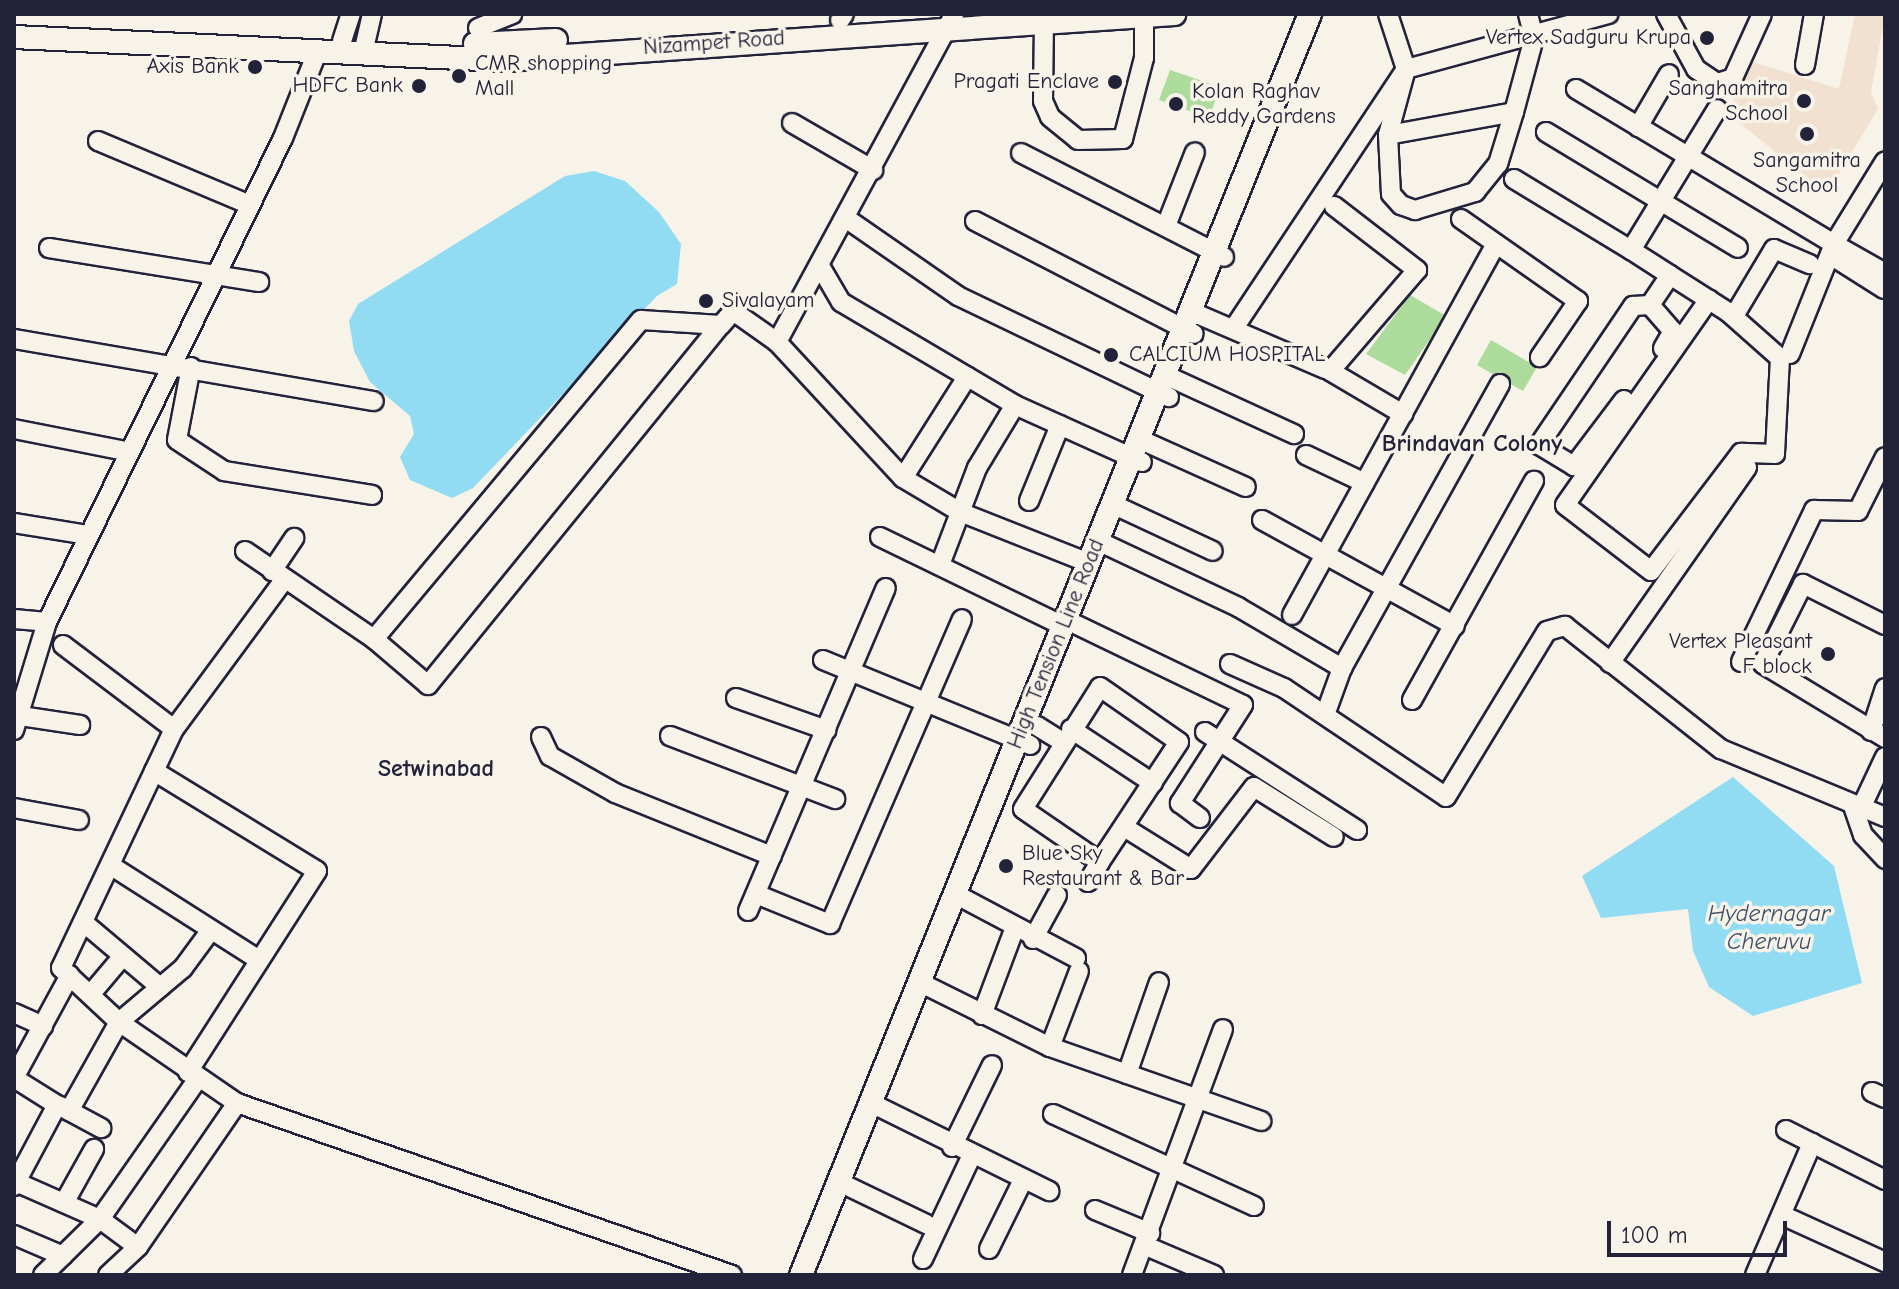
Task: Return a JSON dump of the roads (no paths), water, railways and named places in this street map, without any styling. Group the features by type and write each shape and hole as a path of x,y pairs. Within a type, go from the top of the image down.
{"main road":[{"name":"Nizampet Road","path":"364,48 500,44 842,17 924,14"},
{"name":"Nizampet Road","path":"14,26 331,44 507,60 953,21 1174,14"},
{"name":"High Tension Line Road","path":"801,1275 846,1185 1070,626 1089,563 1103,543 1118,507 1316,15"},
{"name":"Nizampet Road","path":"14,37 331,44"},
{"path":"1070,626 1103,543"},
{"path":"818,1275 846,1185"}],"street":[{"path":"331,44 338,14"},
{"path":"80,725 15,720 47,622 213,274 331,44 351,14"},
{"path":"364,48 372,14"},
{"path":"478,28 512,14"},
{"path":"1388,14 1406,69 1388,135 1391,194 1415,210 1475,192 1498,164 1534,38 1528,14"},
{"path":"1234,328 1406,69 1534,38 1609,14"},
{"path":"1666,14 1696,69 1717,83 1733,78 1762,14"},
{"path":"1805,65 1814,14"},
{"path":"1044,20 1043,101 1050,117 1078,140 1123,139 1144,58 1144,16"},
{"path":"777,342 953,21"},
{"path":"1638,127 1669,74"},
{"path":"1576,89 1831,249 1885,288"},
{"path":"1631,250 1657,201 1717,109"},
{"path":"1388,135 1514,112"},
{"path":"792,123 873,170"},
{"path":"1546,132 1738,248"},
{"path":"98,141 250,205"},
{"path":"1166,226 1195,152"},
{"path":"1021,153 1219,254"},
{"path":"1790,354 1831,249 1885,161"},
{"path":"1514,179 1709,299 1780,356 1775,454 1741,453 1651,571 1565,505 1709,299"},
{"path":"1334,206 1417,270 1330,371 1403,414"},
{"path":"847,219 958,296 1167,386 1294,434"},
{"path":"1461,219 1578,301 1540,357"},
{"path":"975,221 1192,322 1234,328 1325,369"},
{"path":"1292,615 1496,244"},
{"path":"49,248 259,282"},
{"path":"1731,314 1774,249 1810,264"},
{"path":"820,266 841,302 1015,405 1060,425 1246,487"},
{"path":"1650,305 1670,275"},
{"path":"1650,305 1673,335 1567,467 1539,440 1633,306 1650,305"},
{"path":"245,551 374,639 428,685 733,311 777,342 903,478 960,512 1089,563"},
{"path":"374,639 641,320 721,325"},
{"path":"14,339 171,363 374,401"},
{"path":"191,367 177,440 224,471 372,495"},
{"path":"903,478 967,377"},
{"path":"1325,715 1342,668 1500,384"},
{"path":"940,565 960,512 1015,405"},
{"path":"1029,501 1060,425"},
{"path":"14,429 130,452"},
{"path":"1306,455 1365,483"},
{"path":"1741,662 1814,510 1858,511 1885,457"},
{"path":"1610,663 1747,467"},
{"path":"1412,700 1534,481"},
{"path":"1118,507 1213,551"},
{"path":"1262,520 1455,626"},
{"path":"14,523 87,535"},
{"path":"880,537 1243,705 1223,744 1124,827 1088,882"},
{"path":"294,538 278,576 174,729 61,968 119,1022 192,1076 237,1103 732,1275"},
{"path":"1103,543 1238,607 1342,668"},
{"path":"1885,625 1803,584 1763,664 1878,735 1885,688"},
{"path":"886,588 853,672 752,902 830,924 962,619"},
{"path":"14,619 47,622"},
{"path":"1230,664 1325,715 1446,797 1547,631 1565,626 1721,749 1885,817"},
{"path":"63,645 174,729"},
{"path":"823,660 928,703 1027,736 1062,742 1167,793 1200,818"},
{"path":"1100,862 1024,812 1062,742 1102,688 1178,739 1167,793"},
{"path":"736,698 827,730"},
{"path":"1205,732 1357,830"},
{"path":"670,736 835,799"},
{"path":"541,737 550,756 615,793 772,856"},
{"path":"1885,757 1857,807 1863,835 1885,859"},
{"path":"43,1275 100,1219 192,1076 259,960 317,871 154,771"},
{"path":"1124,827 1191,869 1254,787 1334,837"},
{"path":"14,808 79,820"},
{"path":"110,865 259,960"},
{"path":"1033,939 1057,895"},
{"path":"961,897 1077,965 1050,1047"},
{"path":"83,922 160,987"},
{"path":"138,1247 100,1219 15,1184 119,1022 160,987 211,930"},
{"path":"982,1015 1014,930"},
{"path":"90,995 123,956"},
{"path":"70,975 14,1078 101,1128"},
{"path":"1127,1074 1159,982"},
{"path":"926,986 1050,1047 1261,1121"},
{"path":"14,1013 43,1026"},
{"path":"1132,1275 1148,1239 1223,1029"},
{"path":"952,1147 992,1065"},
{"path":"108,1275 138,1247 237,1103"},
{"path":"877,1107 971,1157 1049,1191"},
{"path":"1053,1114 1254,1206"},
{"path":"1786,1130 1885,1180"},
{"path":"1755,1275 1784,1216 1812,1143"},
{"path":"64,1203 94,1149"},
{"path":"923,1259 971,1157"},
{"path":"989,1249 1023,1180"},
{"path":"846,1185 926,1224"},
{"path":"1095,1210 1214,1275"},
{"path":"1784,1216 1885,1262"},
{"path":"14,1235 63,1256"}],"water":[{"path":"594,171 625,181 659,212 681,244 677,284 657,296 473,488 452,498 410,480 400,457 414,434 410,416 370,382 354,351 349,321 358,304 565,176"},
{"name":"Hydernagar Cheruvu","path":"1733,777 1834,866 1862,983 1753,1016 1709,987 1693,951 1688,909 1601,918 1582,876"}],"place":[{"name":"Vertex Sadguru Krupa","path":"1707,38"},
{"name":"Axis Bank","path":"255,67"},
{"name":"CMR shopping Mall","path":"459,76"},
{"name":"Pragati Enclave","path":"1115,82"},
{"name":"HDFC Bank","path":"419,86"},
{"name":"Sanghamitra School","path":"1804,101"},
{"name":"Kolan Raghav Reddy Gardens","path":"1176,104"},
{"name":"Sangamitra School","path":"1807,134"},
{"name":"Sivalayam","path":"706,301"},
{"name":"CALCIUM HOSPITAL","path":"1111,355"},
{"name":"Vertex Pleasant F block","path":"1828,654"},
{"name":"Blue Sky Restaurant & Bar","path":"1006,866"}],"district":[{"name":"Brindavan Colony","path":"1472,444"},
{"name":"Setwinabad","path":"436,769"}]}
